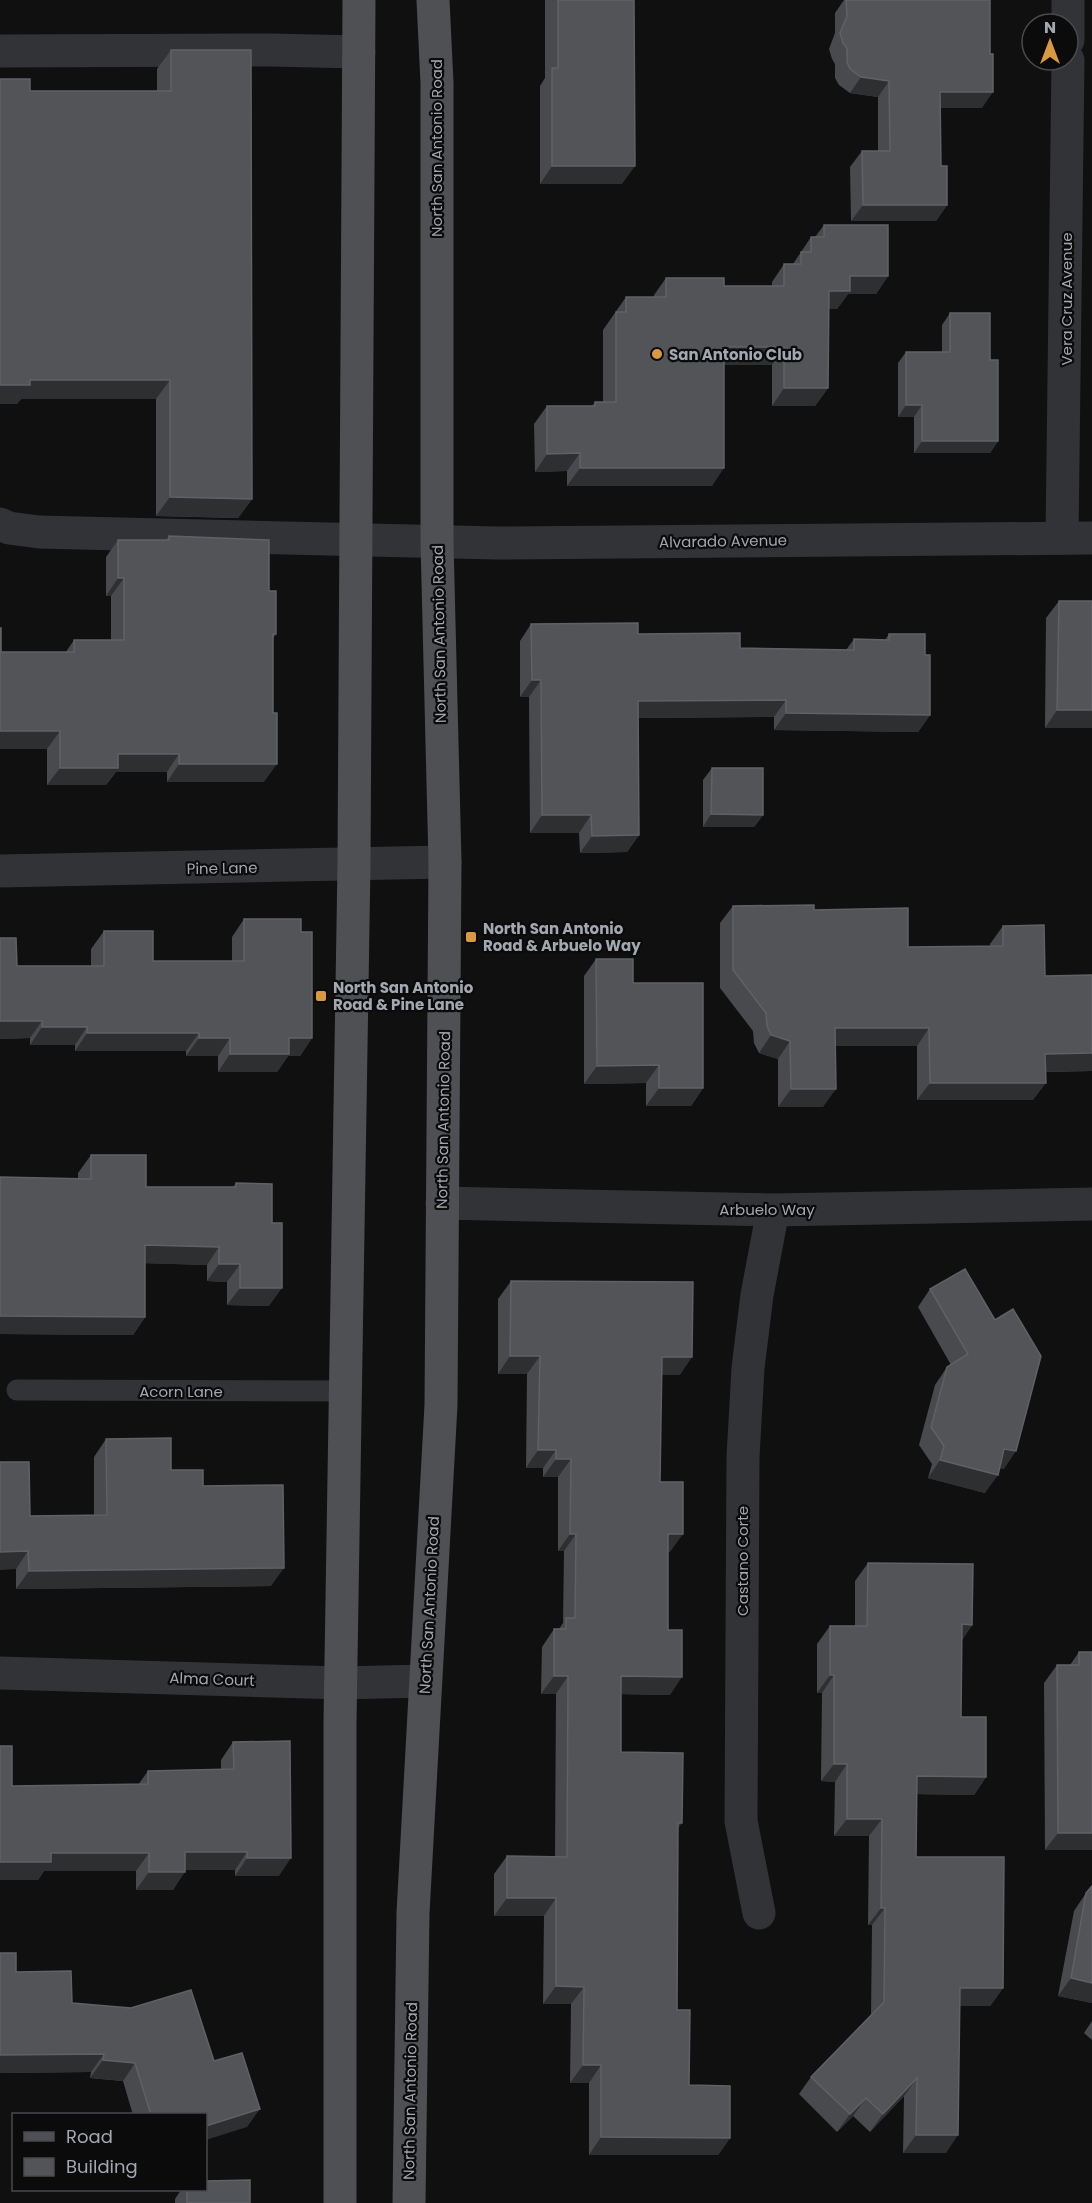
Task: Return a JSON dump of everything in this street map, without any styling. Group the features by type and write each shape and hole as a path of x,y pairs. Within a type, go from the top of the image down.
{"main road":[{"path":"340,2203 340,1683 354,864 359,0"},
{"name":"North San Antonio Road","path":"409,2203 413,1913 441,1405 445,862 437,542 437,83 434,0"}],"street":[{"path":"0,51 359,52"},
{"name":"Vera Cruz Avenue","path":"1068,72 1077,538"},
{"name":"Alvarado Avenue","path":"0,524 9,528 39,532 497,543 1077,538"},
{"name":"Pine Lane","path":"0,871 445,862"},
{"name":"Arbuelo Way","path":"442,1203 773,1210 1092,1204"},
{"name":"Castano Corte","path":"759,1913 741,1821 743,1457 748,1368 757,1295 773,1210"},
{"name":"Alma Court","path":"0,1673 340,1683 425,1681"}],"lane":[{"name":"Acorn Lane","path":"17,1390 344,1391"}],"building":[{"path":"558,0 634,0 635,166 552,166 552,68 558,68"},
{"path":"846,0 990,0 993,92 940,92 941,166 947,166 947,205 863,205 862,151 890,151 889,81 861,77 850,69 847,62 847,48 840,33 847,16"},
{"path":"171,50 251,50 252,499 170,497 170,380 30,380 30,385 0,385 0,79 30,79 30,91 171,91"},
{"path":"824,225 888,225 888,276 850,276 850,291 829,291 828,388 784,388 784,347 724,347 724,468 580,468 580,453 547,454 547,406 595,406 595,402 616,402 616,312 626,312 626,297 666,297 666,278 724,278 724,286 784,286 784,264 801,264 801,252 811,252 811,237 824,237"},
{"path":"950,313 990,313 990,360 998,360 998,441 922,441 922,405 906,405 906,352 950,352"},
{"path":"169,536 269,540 269,591 276,591 276,634 273,634 273,713 277,713 277,764 179,764 179,754 118,754 118,768 60,768 60,731 0,731 0,628 1,652 74,652 74,640 124,640 124,578 118,578 118,540 169,540"},
{"path":"1059,601 1092,601 1092,710 1057,710"},
{"path":"638,623 638,634 740,633 740,648 854,650 854,639 889,640 889,634 925,634 925,655 930,655 930,715 786,713 786,700 638,701 639,835 592,836 591,815 542,815 541,680 532,680 531,624"},
{"path":"712,768 763,768 763,815 711,814"},
{"path":"814,905 814,910 908,908 908,947 1003,946 1003,926 1044,925 1045,976 1092,975 1092,1053 1045,1054 1046,1083 930,1083 929,1028 835,1028 836,1089 791,1089 790,1041 771,1035 767,1026 766,1013 733,970 733,906"},
{"path":"244,919 301,919 301,932 312,932 312,1038 289,1038 289,1054 230,1054 230,1038 199,1038 199,1033 87,1033 87,1027 42,1027 42,1021 0,1021 0,938 16,938 17,966 104,966 104,931 153,931 153,961 244,961"},
{"path":"596,959 633,959 633,983 703,983 703,1088 659,1088 659,1065 597,1066"},
{"path":"91,1155 146,1155 146,1187 236,1187 236,1183 272,1184 272,1223 282,1223 282,1288 240,1288 240,1264 219,1264 219,1247 145,1245 145,1317 0,1316 0,1177 91,1179"},
{"path":"965,1269 995,1320 1013,1309 1041,1356 1016,1451 1004,1449 998,1475 940,1460 944,1446 931,1427 947,1367 968,1354 930,1289"},
{"path":"511,1281 693,1282 692,1357 662,1357 660,1482 683,1482 683,1534 668,1534 668,1630 682,1630 682,1677 621,1676 621,1752 683,1753 682,1823 678,1823 677,2010 690,2010 689,2085 730,2086 730,2138 601,2137 601,2065 583,2065 584,1987 556,1986 556,1898 507,1898 507,1856 567,1857 568,1676 554,1676 554,1629 566,1629 566,1618 575,1618 576,1534 570,1534 571,1459 556,1459 556,1450 538,1450 540,1356 510,1356"},
{"path":"171,1438 171,1470 203,1470 203,1486 283,1485 284,1568 29,1571 28,1551 0,1552 0,1462 29,1462 30,1516 107,1515 106,1439"},
{"path":"868,1563 973,1564 972,1625 962,1624 961,1717 986,1717 986,1777 917,1776 916,1857 1004,1857 1003,1988 960,1988 958,2135 916,2135 917,2078 883,2114 866,2098 850,2114 811,2077 884,2002 885,1908 881,1908 882,1819 847,1819 847,1764 834,1764 834,1675 830,1675 830,1626 867,1626"},
{"path":"1079,1652 1092,1652 1092,1833 1058,1833 1057,1665 1079,1665"},
{"path":"290,1741 291,1858 247,1858 247,1852 185,1852 185,1872 149,1872 149,1853 51,1853 51,1862 0,1862 0,1746 12,1746 12,1786 148,1784 148,1771 234,1769 233,1742"},
{"path":"1092,1886 1092,1983 1071,1978 1086,1893"},
{"path":"0,1953 16,1953 16,1972 71,1971 72,2003 131,2008 191,1990 214,2061 242,2053 260,2109 207,2126 207,2113 150,2113 135,2063 103,2060 104,2054 0,2055"},
{"path":"250,2180 250,2203 187,2203 187,2191 207,2191 207,2181"}],"place":[{"name":"San Antonio Club","path":"657,354"},
{"name":"North San Antonio Road & Arbuelo Way","path":"471,937"},
{"name":"North San Antonio Road & Pine Lane","path":"321,996"}]}
